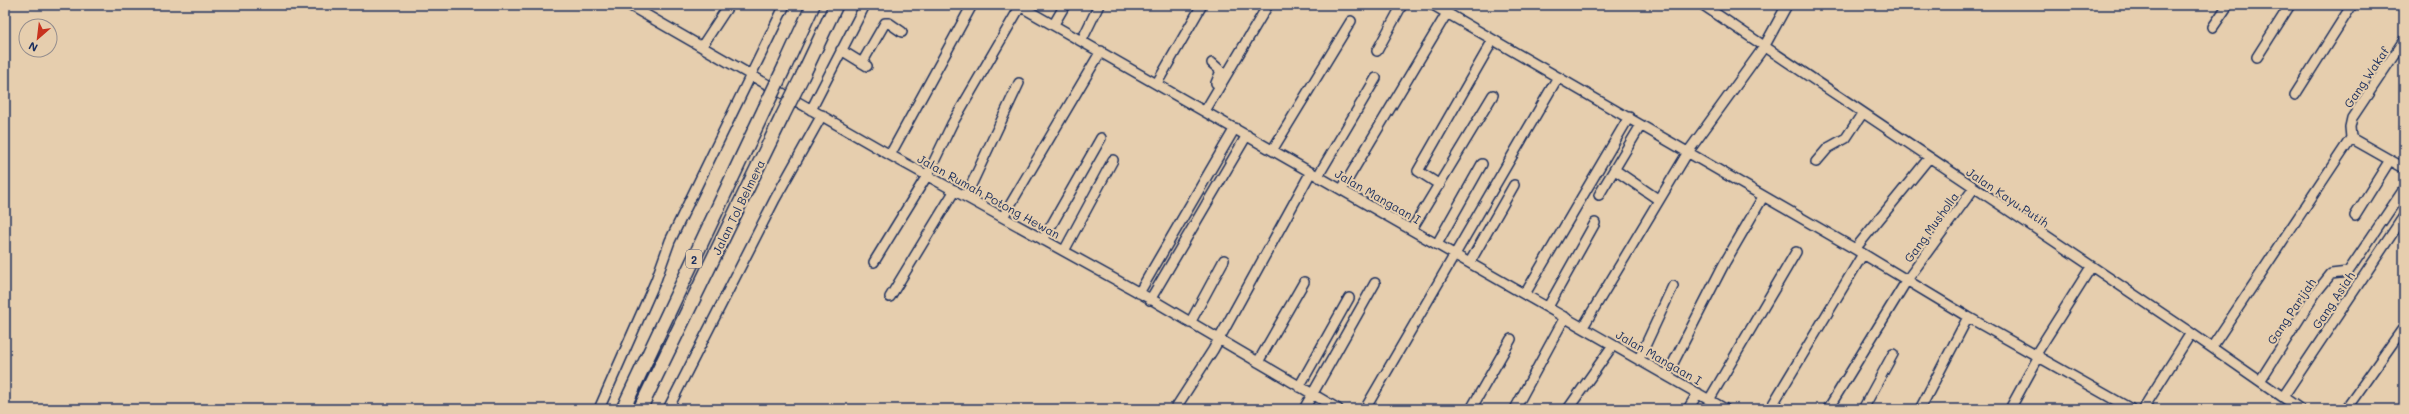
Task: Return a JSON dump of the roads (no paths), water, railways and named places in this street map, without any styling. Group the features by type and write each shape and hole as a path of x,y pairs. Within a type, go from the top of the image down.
{"highway":[{"name":"Jalan Tol Belmera","path":"623,409 813,5"},
{"name":"Jalan Tol Belmera","path":"640,409 836,5"}],"street":[{"name":"Jalan Rumah Potong Hewan","path":"628,5 890,155 928,174 1219,339 1333,408"},
{"path":"702,46 728,5"},
{"path":"600,409 656,280 670,241 749,74 785,5"},
{"path":"811,110 864,5"},
{"path":"890,155 972,5"},
{"path":"1054,24 1065,5"},
{"path":"1082,40 1099,5"},
{"path":"1157,83 1202,5"},
{"path":"1204,110 1268,5"},
{"path":"1377,50 1402,5"},
{"path":"1433,5 1628,117 1968,317 2038,355 2131,409"},
{"name":"Jalan Kayu Putih","path":"1703,5 1862,114 2212,347 2300,409"},
{"path":"1583,327 1688,152 1764,47 1788,5"},
{"path":"2213,27 2228,5"},
{"path":"2257,57 2290,5"},
{"path":"2295,95 2352,5"},
{"path":"874,262 928,174 952,124 1019,6"},
{"name":"Jalan Mangaan I","path":"1019,6 1054,24 1273,149 1725,409"},
{"path":"1342,189 1447,13"},
{"path":"1273,149 1351,22"},
{"path":"841,50 864,64 885,23 889,23 902,32"},
{"path":"1440,185 1418,170 1493,40"},
{"name":"Gang Wakaf","path":"2351,138 2350,127 2352,118 2404,40"},
{"path":"1003,217 1101,51"},
{"path":"1204,110 1221,74 1220,68 1212,63"},
{"path":"1365,409 1558,77"},
{"path":"1175,409 1219,339 1315,174 1376,78"},
{"path":"966,196 1019,83"},
{"path":"1412,229 1440,185 1493,95"},
{"path":"1816,162 1828,148 1846,138 1862,114"},
{"path":"668,409 775,199 822,116"},
{"path":"1525,294 1628,117"},
{"path":"1599,195 1641,125"},
{"path":"1138,293 1235,128"},
{"path":"1150,300 1248,135"},
{"path":"1043,240 1101,138"},
{"path":"2212,347 2351,138 2404,168"},
{"path":"1770,409 1859,252 1930,158"},
{"path":"1064,251 1113,160"},
{"path":"2354,216 2390,160"},
{"path":"1437,244 1482,164"},
{"path":"1599,168 1613,173 1659,200"},
{"path":"1470,262 1514,185"},
{"name":"Gang Musholla","path":"1828,409 1907,280 1974,188"},
{"name":"Gang Parijah","path":"2260,381 2315,294 2331,274 2348,272 2404,189"},
{"path":"890,297 955,190"},
{"path":"1667,375 1724,264 1763,197"},
{"name":"Gang Asiah","path":"2283,397 2404,216"},
{"path":"1548,307 1595,223"},
{"path":"1709,400 1796,252"},
{"path":"1190,323 1224,260"},
{"path":"2010,409 2038,355 2091,267"},
{"path":"1258,362 1304,282"},
{"path":"1304,409 1375,283"},
{"path":"1639,359 1673,286"},
{"path":"1298,387 1349,298"},
{"path":"1516,409 1565,317"},
{"path":"1920,409 1968,317"},
{"path":"2346,409 2404,326"},
{"path":"2143,409 2191,333"},
{"path":"1326,338 1339,346"},
{"path":"1471,409 1511,339"},
{"path":"1568,409 1613,344"},
{"path":"1863,409 1893,354"},
{"path":"1688,409 1698,394"}]}
